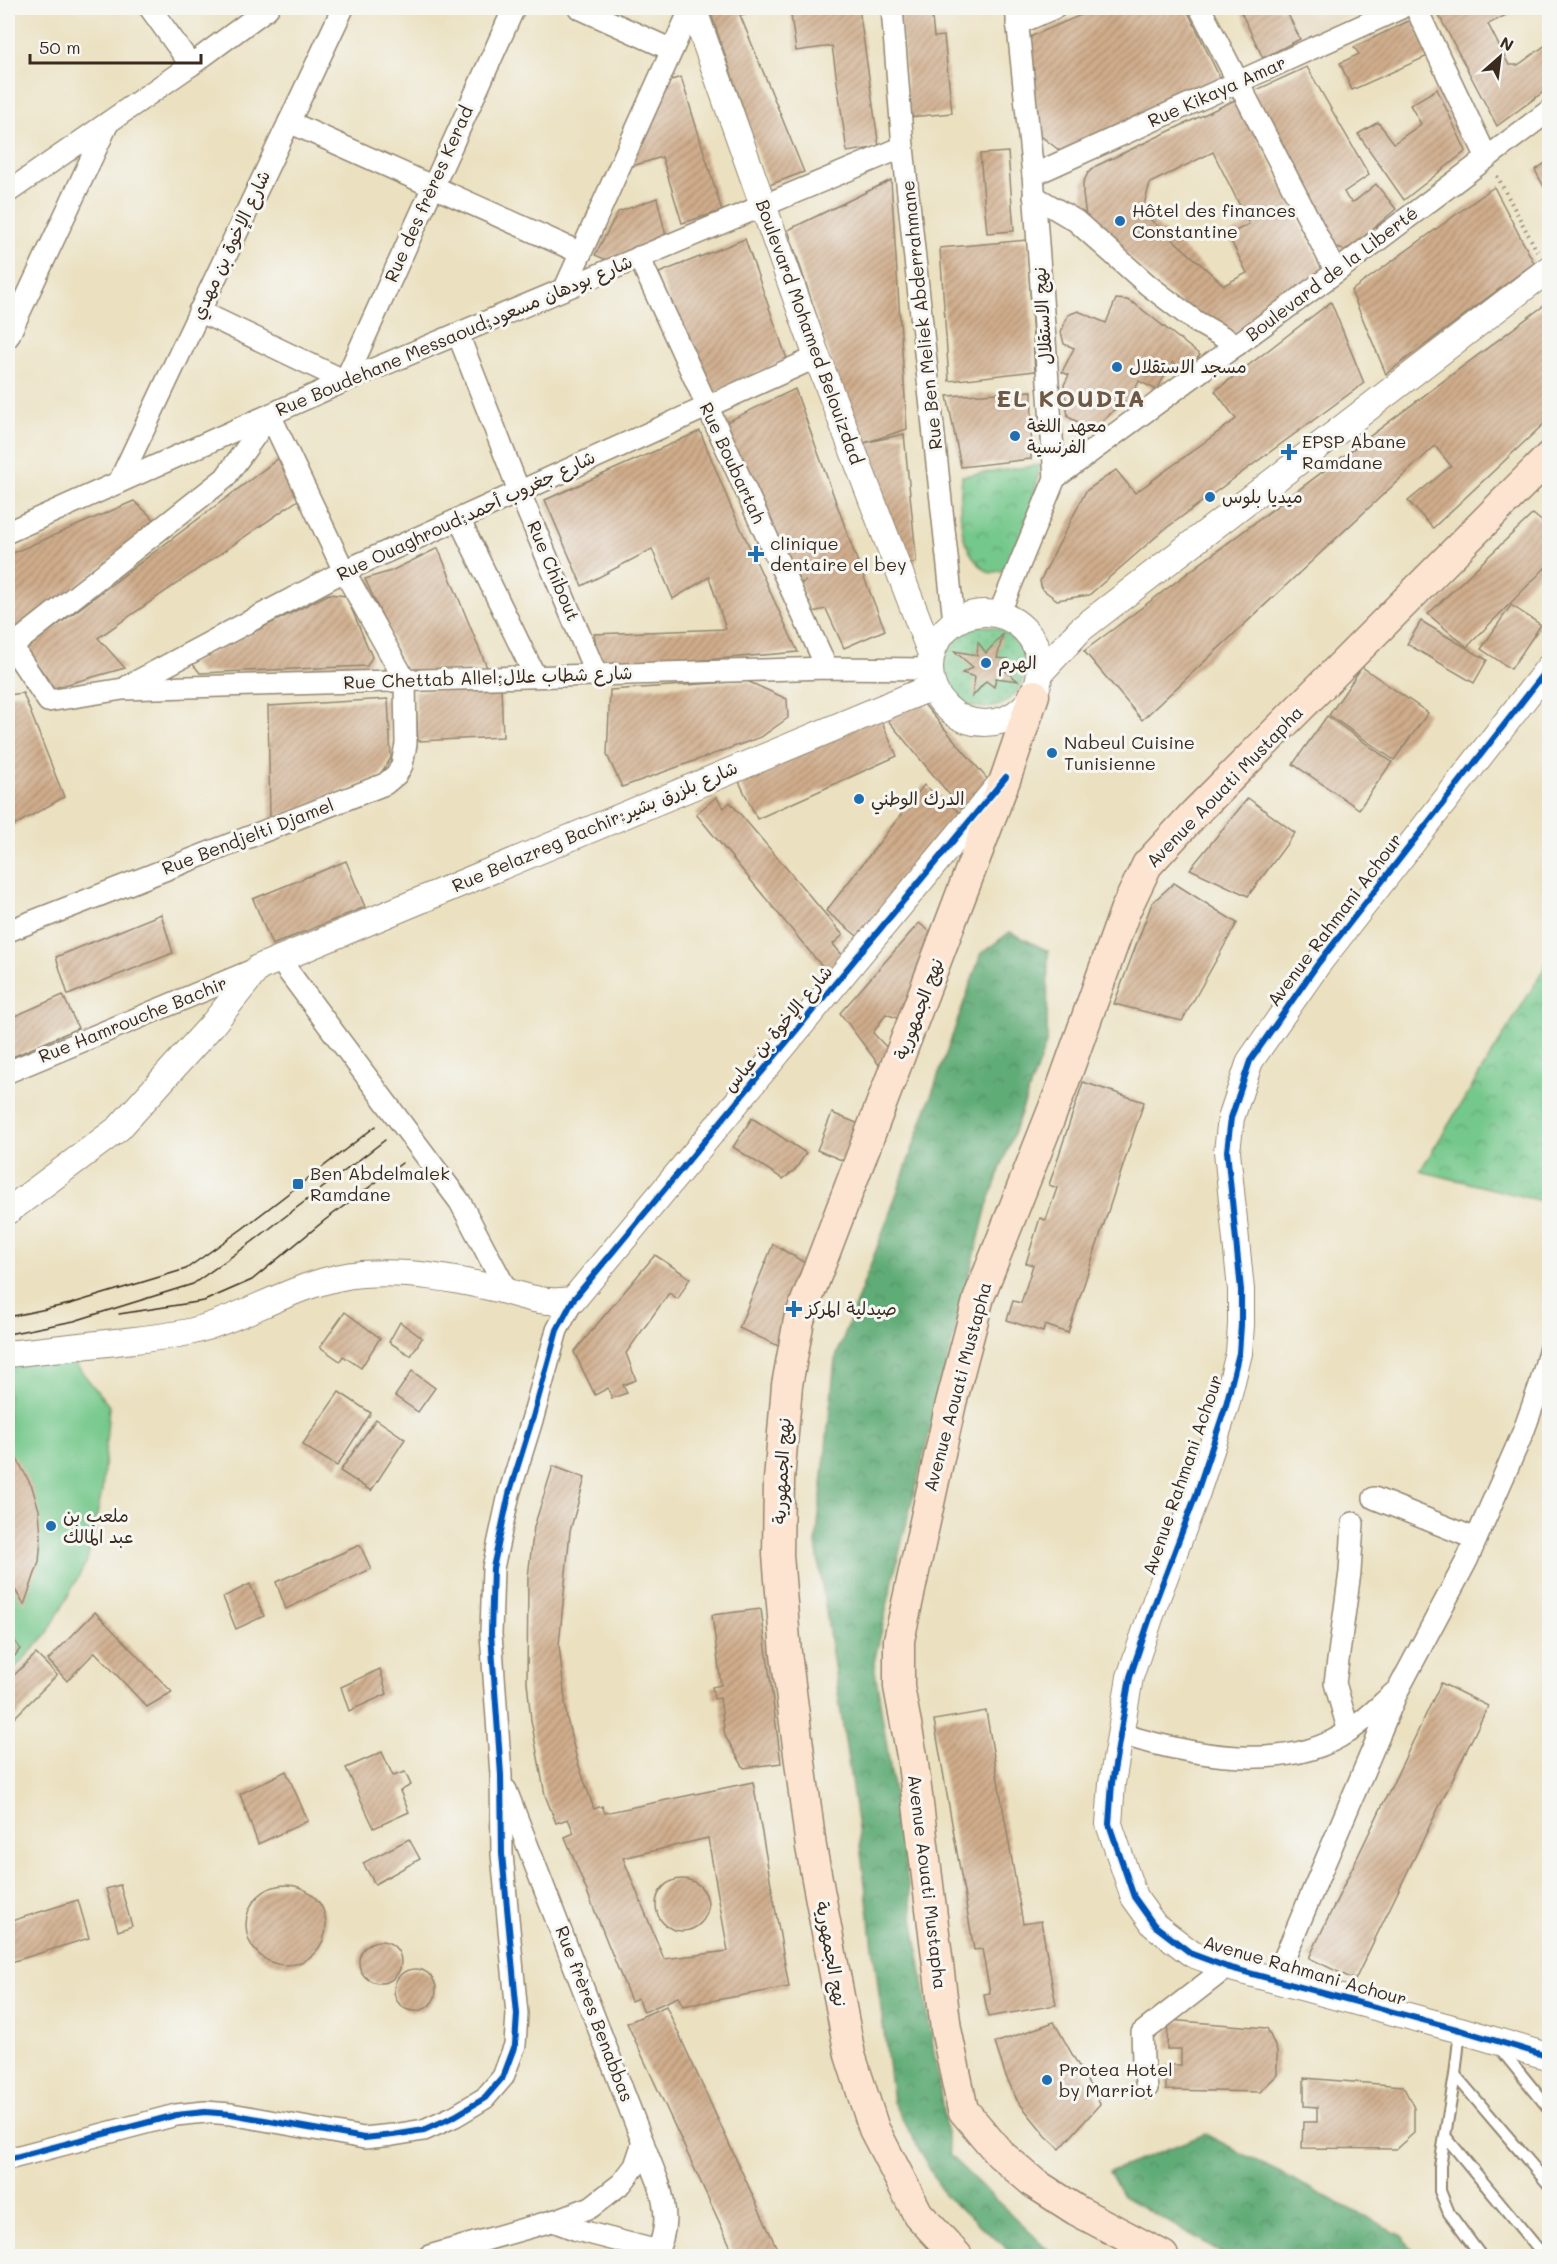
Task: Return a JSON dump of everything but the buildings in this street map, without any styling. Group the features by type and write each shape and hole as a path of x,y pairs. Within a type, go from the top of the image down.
{"main road":[{"name":"Avenue Aouati Mustapha","path":"1163,2256 1076,2210 1034,2183 1000,2154 963,2110 946,2029 912,1756 899,1687 899,1640 915,1561 951,1403 979,1297 1062,1087 1125,911 1147,865 1550,456"},
{"name":"نهج الجمهورية","path":"957,2256 918,2214 897,2176 874,2129 850,2055 812,1847 786,1653 778,1556 779,1480 787,1385 799,1320 1006,777 1037,684"}],"street":[{"path":"150,8 191,65"},
{"path":"8,192 191,65 268,8"},
{"name":"شارع الإخوة بن مهدي","path":"119,482 343,8"},
{"name":"Rue des frères Kerad","path":"345,381 514,8"},
{"path":"579,8 672,50"},
{"path":"565,288 692,8"},
{"name":"Boulevard Mohamed Belouizdad","path":"692,8 930,670"},
{"name":"Rue Ben Meliek Abderrahmane","path":"892,8 903,147 954,622"},
{"path":"1016,16 1054,8"},
{"path":"1200,8 1336,272"},
{"name":"Rue Kikaya Amar","path":"1034,186 1238,83 1401,8"},
{"path":"1416,8 1487,158"},
{"name":"نهج الاستقلال","path":"999,614 1055,478 1034,186 1016,16"},
{"name":"Boulevard de la Liberté","path":"1055,478 1336,272 1550,110"},
{"path":"8,337 108,122"},
{"path":"289,122 581,253"},
{"name":"Rue Boudehane Messaoud;شارع بودهان مسعود","path":"8,532 345,381 903,147"},
{"path":"1034,186 1148,285 1195,321 1237,345"},
{"name":"Rue Boubartah","path":"639,257 827,668"},
{"path":"1037,684 1039,654 1031,636 1017,623 999,614 968,615 954,622 940,636 930,670 941,703 955,715 972,723 990,724 1008,719 1023,709 1037,684 1081,629 1548,269"},
{"path":"199,311 345,381"},
{"name":"Rue Chibout","path":"458,334 519,491 596,674"},
{"name":"Rue Ouaghroud;شارع جغروب أحمد","path":"123,689 344,571 817,357"},
{"path":"9,644 225,478 270,415 344,571 405,680"},
{"path":"459,519 535,676"},
{"name":"Rue Chettab Allel;شارع شطاب علال","path":"9,644 48,701 123,689 827,668 930,670"},
{"name":"Avenue Rahmani Achour","path":"1550,666 1317,965 1250,1061 1231,1118 1227,1151 1241,1290 1239,1353 1226,1405 1196,1495 1156,1600 1130,1677 1112,1782 1109,1824 1134,1897 1154,1925 1192,1954 1227,1967 1460,2030 1550,2057"},
{"name":"Rue Belazreg Bachir;شارع بلزرق بشير","path":"268,964 930,670"},
{"name":"Rue Bendjelti Djamel","path":"8,930 385,784 397,774 402,765 406,744 405,680"},
{"name":"شارع الإخوة بن عباس","path":"573,1300 1006,777"},
{"path":"8,1211 119,1128 268,964 460,1202 507,1291"},
{"name":"Rue Hamrouche Bachir","path":"8,1072 268,964"},
{"path":"8,1354 167,1336 194,1330 316,1283 361,1274 414,1275 482,1285 507,1291 529,1300 552,1303 573,1300"},
{"path":"8,2158 176,2115 205,2112 231,2114 364,2138 424,2130 455,2116 485,2098 503,2077 515,2045 517,2014 502,1854 501,1775 491,1634 493,1568 509,1494 557,1330 573,1300"},
{"path":"1275,1980 1398,1690 1467,1560 1524,1430 1550,1348"},
{"path":"1374,1498 1476,1539"},
{"path":"1349,1732 1335,1683 1350,1572 1353,1523"},
{"path":"1121,1734 1190,1751 1253,1758 1287,1755 1318,1747 1349,1732 1398,1690"},
{"name":"Rue frères Benabbas","path":"501,1775 666,2207 666,2225 657,2254"},
{"path":"1147,2088 1142,2033 1227,1967"},
{"path":"429,2256 591,2207 622,2183 635,2166 643,2142"},
{"path":"553,2220 577,2230 657,2254"}],"lane":[{"path":"1460,2030 1439,2178 1443,2202 1481,2256"},
{"path":"1494,2042 1550,2110"},
{"path":"1455,2075 1550,2186"},
{"path":"1445,2136 1544,2256"}],"path":[{"path":"1487,158 1548,269"}],"shaded area":[{"path":"1239,8 1365,8 1263,58"}],"green space":[{"path":"1040,465 1029,522 1009,569 990,573 979,564 965,542 960,503 962,476"},
{"name":"الهرم","path":"976,626 992,626 1007,633 1018,644 1025,659 1022,683 1013,696 992,708 976,708 961,701 950,690 943,675 943,659 950,644 961,633"},
{"path":"1010,932 1048,951 1047,1041 987,1206 902,1541 874,1663 950,2156 1055,2256 1016,2256 944,2195 893,2102 857,1822 816,1544 835,1360 892,1207 981,954"},
{"path":"1549,959 1549,1203 1420,1171 1540,976"},
{"name":"ملعب بن عبد المالك","path":"69,1356 109,1406 102,1492 87,1561 47,1634 8,1676 8,1362"},
{"path":"1205,2134 1402,2236 1418,2256 1226,2256 1123,2196 1109,2172"}],"tram line":[{"path":"8,1317 70,1304 186,1269 376,1126"},
{"path":"8,1334 74,1321 193,1284 385,1140"},
{"path":"119,1314 204,1301 252,1280 325,1220 402,1163"}],"cycle path":[{"path":"1550,666 1317,965 1250,1061 1231,1118 1227,1151 1241,1290 1239,1353 1226,1405 1196,1495 1156,1600 1130,1677 1112,1783 1109,1824 1134,1897 1154,1925 1192,1954 1227,1967 1460,2030 1550,2057"},
{"path":"8,2159 176,2115 205,2112 231,2114 364,2138 424,2130 455,2116 485,2098 503,2077 515,2045 517,2014 502,1854 501,1775 491,1634 493,1568 509,1494 557,1330 573,1300 1006,777"}],"place":[{"name":"Hôtel des finances Constantine","path":"1120,221"},
{"name":"مسجد الاستقلال","path":"1117,367"},
{"name":"معهد اللغة الفرنسية","path":"1015,436"},
{"name":"EPSP Abane Ramdane","path":"1289,452"},
{"name":"ميديا بلوس","path":"1210,497"},
{"name":"clinique dentaire el bey","path":"756,554"},
{"name":"الهرم","path":"986,663"},
{"name":"Nabeul Cuisine Tunisienne","path":"1052,753"},
{"name":"الدرك الوطني","path":"859,799"},
{"name":"Ben Abdelmalek Ramdane","path":"298,1184"},
{"name":"صيدلية المركز","path":"794,1309"},
{"name":"ملعب بن عبد المالك","path":"51,1526"},
{"name":"Protea Hotel by Marriot","path":"1047,2080"}],"district":[{"name":"EL KOUDIA","path":"1071,399"}]}
